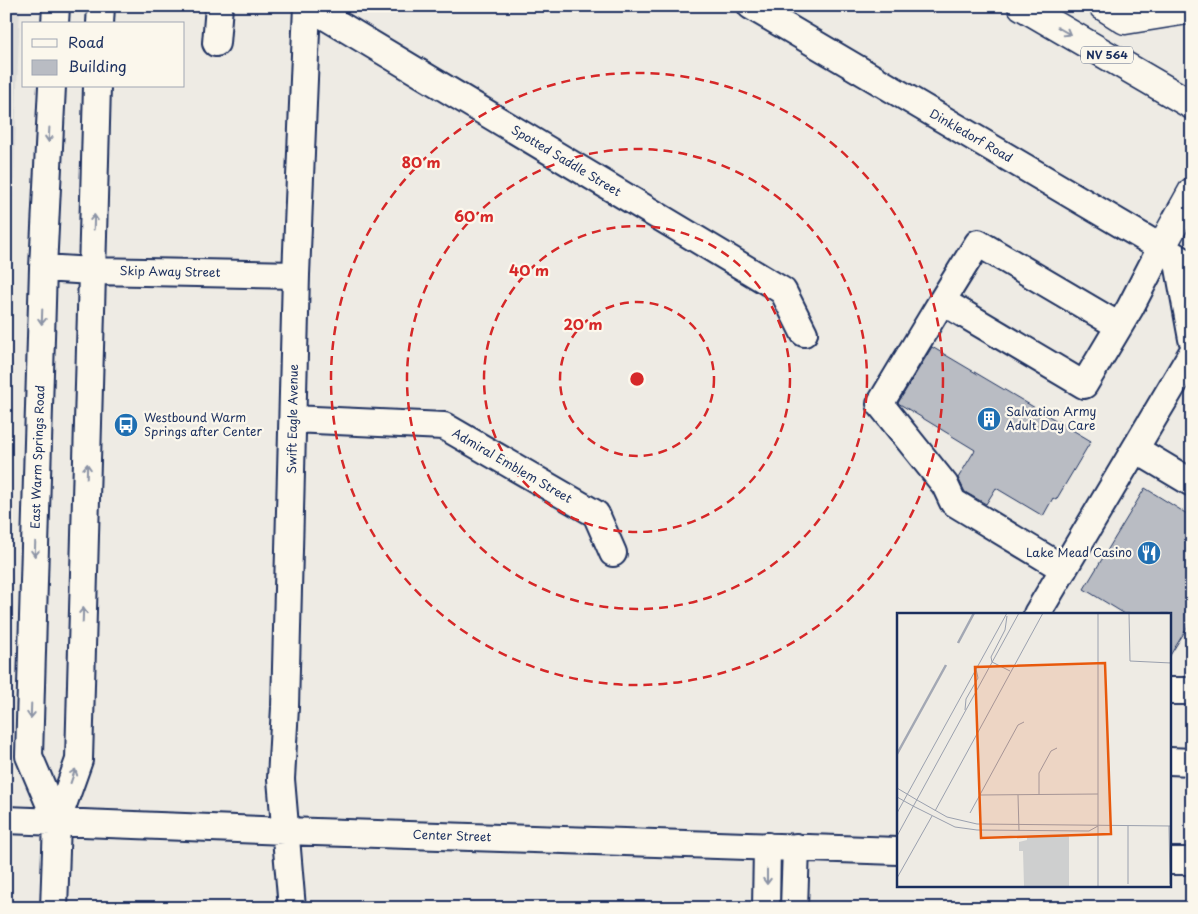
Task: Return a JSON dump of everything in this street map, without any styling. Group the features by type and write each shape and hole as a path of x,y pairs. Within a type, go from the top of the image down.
{"main road":[{"name":"NV 564","path":"1022,6 1192,105"},
{"path":"1103,6 1125,20 1187,9"},
{"path":"1176,257 1192,192"}],"street":[{"path":"55,22 56,6"},
{"path":"100,22 101,6"},
{"path":"216,44 219,6"},
{"name":"Swift Eagle Avenue","path":"292,908 281,779 296,275 307,6"},
{"name":"Spotted Saddle Street","path":"307,6 783,291 804,334"},
{"name":"Dinkledorf Road","path":"751,6 1176,257"},
{"name":"East Warm Springs Road","path":"52,88 43,268 29,756 57,822"},
{"name":"East Warm Springs Road","path":"54,908 57,822 78,760 97,88"},
{"path":"1064,569 953,502 945,485 880,404 978,243 1118,326"},
{"path":"942,301 1084,385 1130,308 1176,257"},
{"path":"1176,257 1192,339"},
{"name":"Skip Away Street","path":"43,268 92,271 296,275"},
{"path":"1038,613 1135,448 1184,386 1192,353"},
{"name":"Admiral Emblem Street","path":"293,419 444,426 596,514 613,554"},
{"path":"1135,448 1192,483"},
{"path":"1170,691 1192,691"},
{"path":"1170,761 1192,762"},
{"name":"Center Street","path":"6,820 285,831 897,850"},
{"path":"766,908 767,846"},
{"path":"794,908 796,847"},
{"path":"1170,861 1192,862"}],"shaded area":[{"path":"6,6 20,6 6,397"}],"building":[{"name":"Salvation Army Adult Day Care","path":"932,347 1091,441 1056,500 1053,498 1043,516 996,488 986,504 965,492 958,478 975,450 898,403"},
{"name":"Lake Mead Casino","path":"1145,488 1192,517 1192,620 1170,655 1170,613 1123,613 1084,589"}],"place":[{"name":"Salvation Army Adult Day Care","path":"989,419"},
{"name":"Westbound Warm Springs after Center","path":"126,425"},
{"name":"Lake Mead Casino","path":"1149,553"}]}
